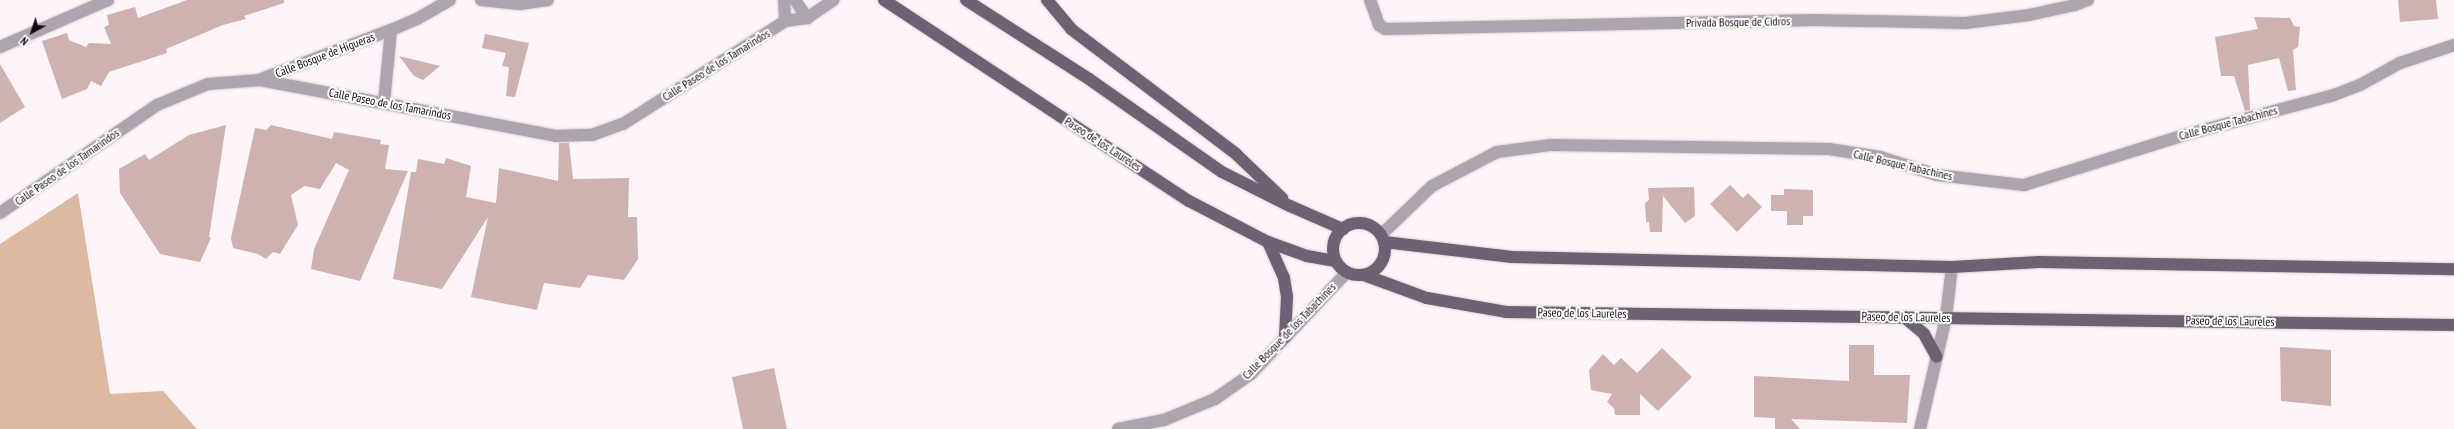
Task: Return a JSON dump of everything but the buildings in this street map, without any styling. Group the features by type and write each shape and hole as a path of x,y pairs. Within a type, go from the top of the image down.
{"main road":[{"name":"Paseo de los Laureles","path":"884,0 1189,201 1268,242 1307,256 1336,261"},
{"path":"966,0 1089,79 1222,172 1290,206 1343,229"},
{"path":"1047,0 1071,29 1236,154 1290,206"},
{"path":"1353,224 1363,224 1373,227 1383,239 1383,259 1379,267 1364,275 1347,272 1336,261 1333,247 1338,234 1343,229 1353,224"},
{"path":"1383,239 1512,257 1952,267 2039,262 2454,269"},
{"path":"1268,242 1284,278 1288,311 1285,337"},
{"name":"Paseo de los Laureles","path":"1364,275 1427,298 1506,312 2454,325"},
{"path":"1904,317 1924,334 1937,357"}],"street":[{"path":"0,47 108,0"},
{"name":"Calle Bosque de Higueras","path":"260,80 391,30 417,19 450,0"},
{"path":"481,0 520,4 548,0"},
{"path":"784,0 785,21"},
{"path":"795,0 807,18"},
{"name":"Calle Paseo de los Tamarindos","path":"0,213 157,105 208,84 260,80 384,102 556,136 592,135 623,124 785,21 807,18 834,0"},
{"name":"Privada Bosque de Cidros","path":"1370,0 1379,25 1385,28 1815,20 1965,23 2029,15 2075,5 2088,0"},
{"name":"Calle Bosque de Higueras","path":"384,102 391,30"},
{"name":"Calle Bosque Tabachines","path":"1383,239 1432,186 1497,152 1550,145 1829,149 1880,157 1938,176 2024,185 2181,136 2334,95 2360,85 2400,63 2454,45"},
{"path":"1920,429 1946,317 1952,267"},
{"name":"Calle Bosque de los Tabachines","path":"1118,429 1164,420 1215,399 1251,374 1347,272"}],"shaded area":[{"path":"78,193 110,394 163,391 197,429 0,429 0,244"}]}
